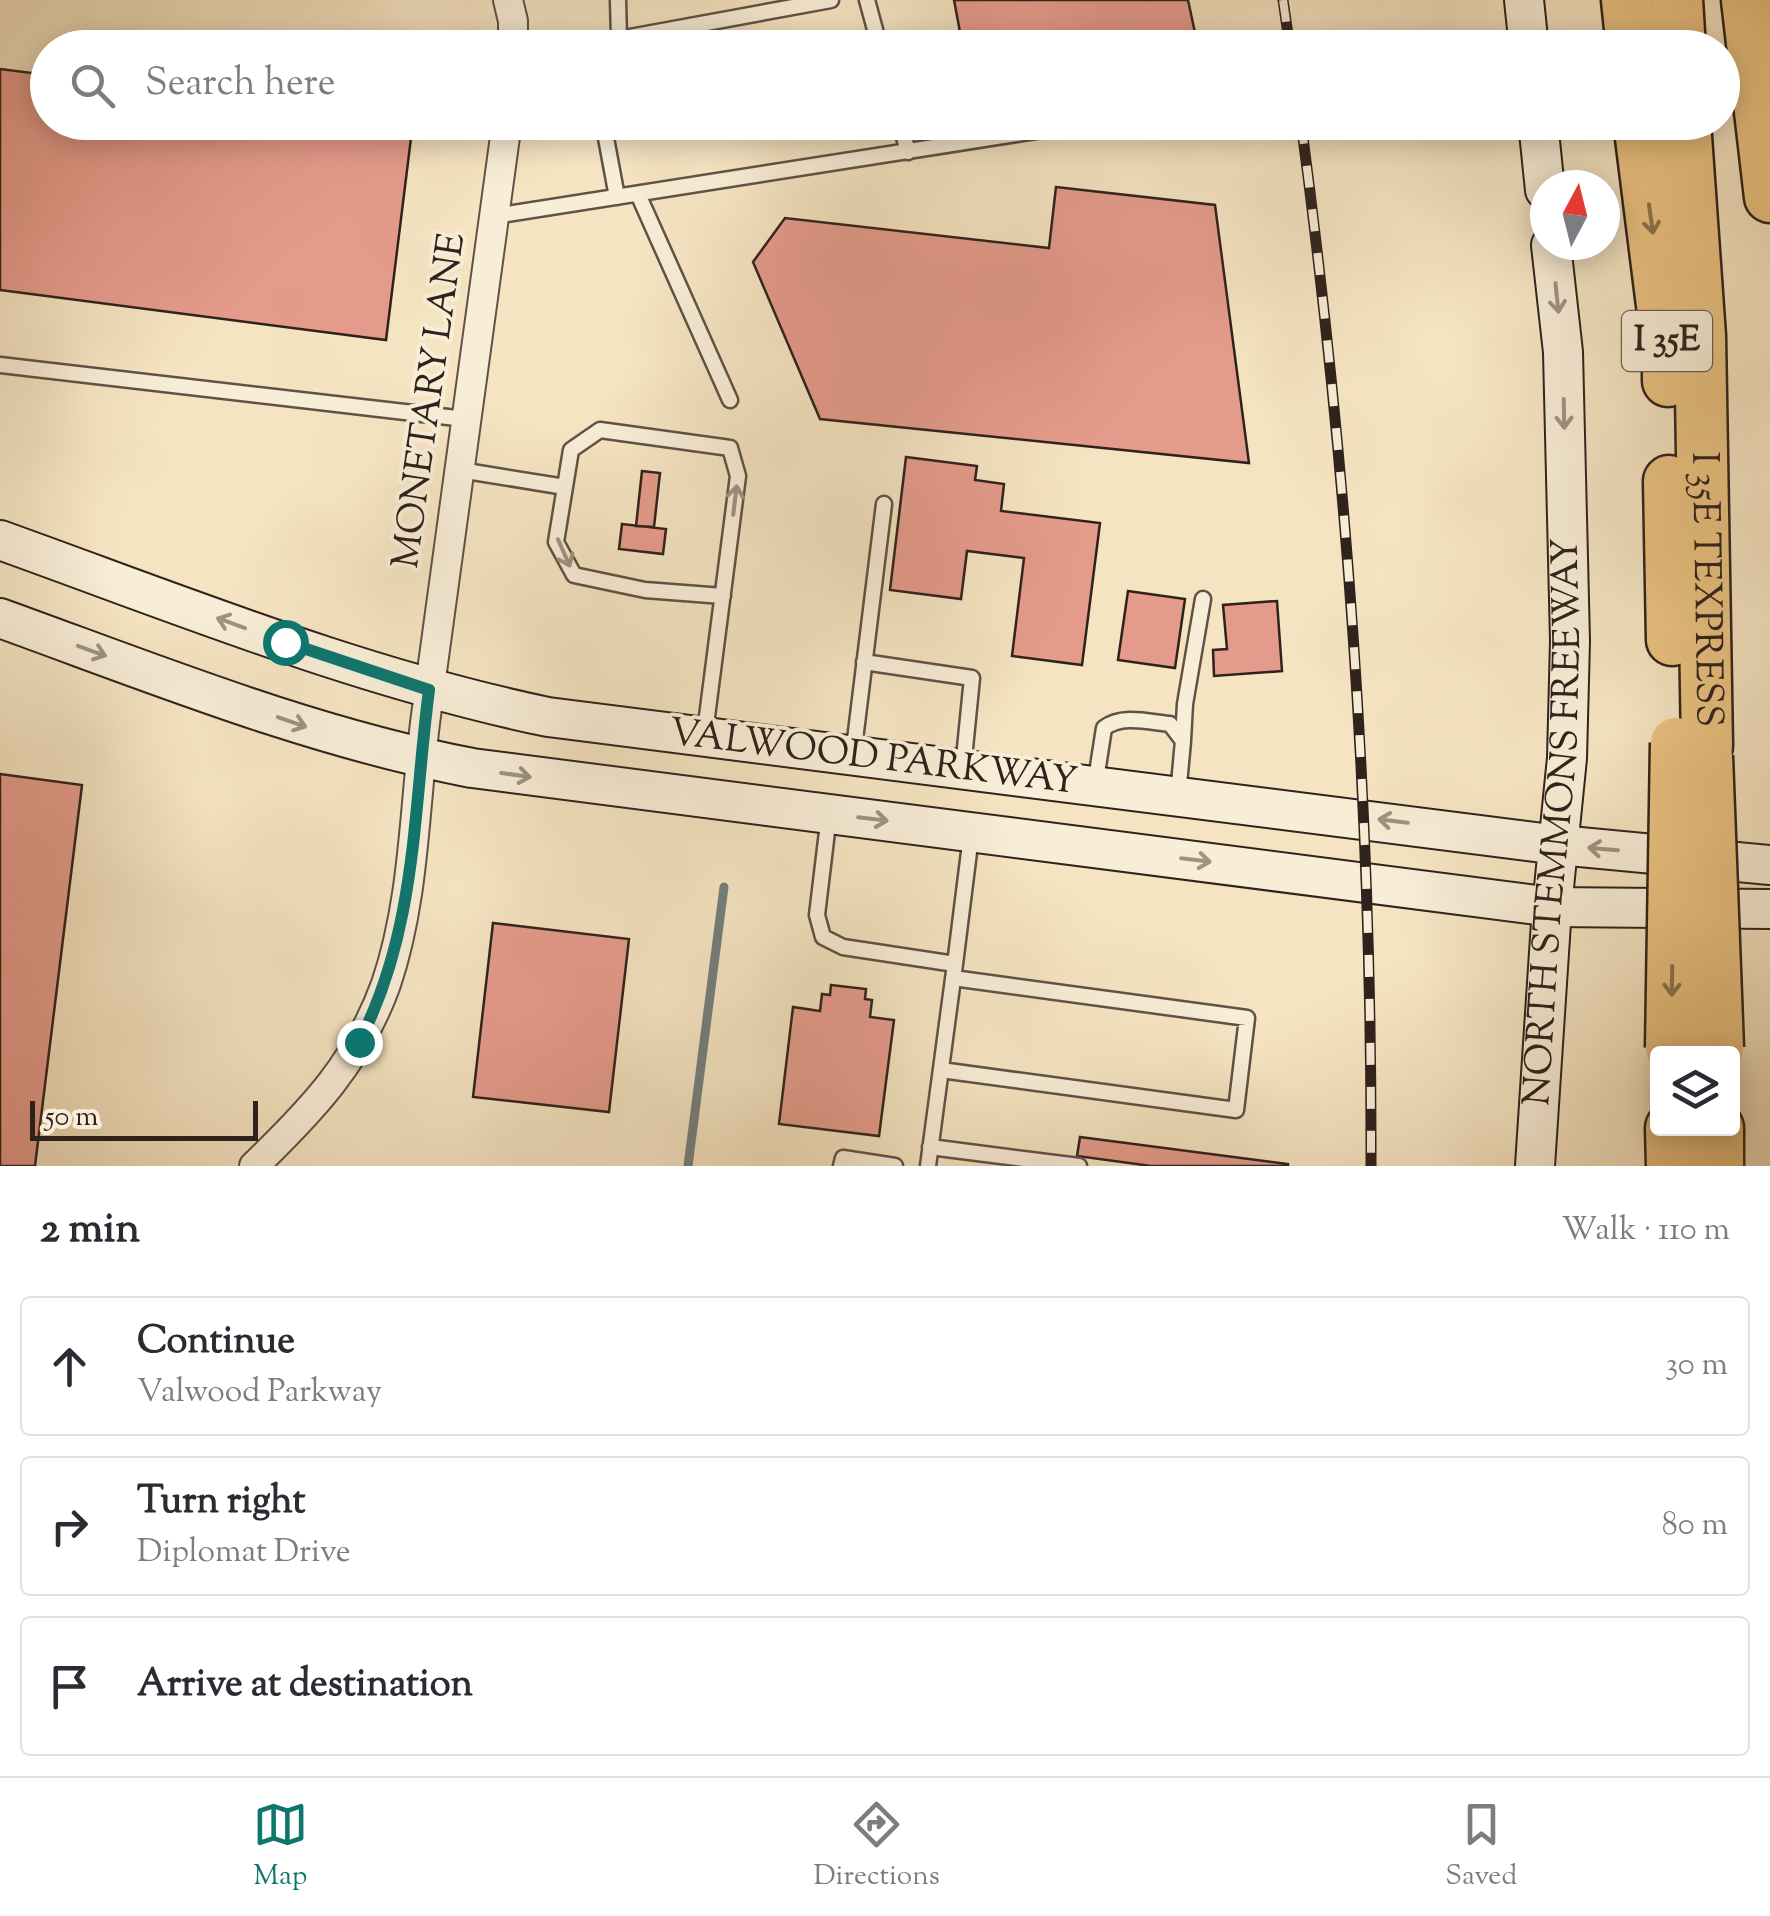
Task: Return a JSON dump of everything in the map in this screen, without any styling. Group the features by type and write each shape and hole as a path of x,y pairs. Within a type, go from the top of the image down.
{"highway":[{"path":"1627,0 1630,30"},
{"path":"1677,0 1679,30"},
{"path":"1747,0 1770,197"},
{"name":"I 35E","path":"1640,140 1668,353 1669,561 1691,745 1695,1046"},
{"name":"I 35E TEXPRESS","path":"1685,140 1700,336 1691,745"},
{"path":"1672,1136 1672,1166"},
{"path":"1718,1136 1718,1166"}],"main road":[{"path":"1524,0 1528,30"},
{"path":"1540,140 1543,170"},
{"name":"NORTH STEMMONS FREEWAY","path":"1535,1166 1552,906 1567,758 1570,641 1563,352 1553,260"},
{"name":"VALWOOD PARKWAY","path":"0,540 429,690 548,717 1178,798 1770,865"},
{"name":"VALWOOD PARKWAY","path":"0,618 308,728 420,758 528,776 1552,906 1770,909"},
{"path":"829,814 845,756"},
{"path":"1452,893 1458,830"}],"street":[{"path":"508,0 513,30"},
{"name":"MONETARY LANE","path":"261,1164 328,1092 359,1042 385,986 406,902 420,758 505,140"}],"lane":[{"path":"618,0 619,30"},
{"path":"664,30 832,0"},
{"path":"868,0 876,30"},
{"path":"607,140 618,197"},
{"path":"905,140 908,152"},
{"path":"494,216 982,140"},
{"path":"638,194 730,400"},
{"path":"0,365 465,419"},
{"path":"704,738 723,596 738,476 730,448 600,430 571,450 556,542 574,574 645,590 723,596"},
{"path":"460,470 565,487"},
{"path":"845,756 864,662 884,504"},
{"path":"1178,798 1185,704 1203,599"},
{"path":"864,662 972,678 963,770"},
{"path":"1095,787 1104,728 1113,721 1170,724 1183,741"},
{"path":"829,814 817,915 823,936 843,947 954,971 1247,1018 1236,1110 941,1070"},
{"path":"928,1166 971,832"},
{"path":"930,1147 1079,1166"},
{"path":"842,1166 842,1158 895,1166"}],"building":[{"path":"954,0 1188,0 1194,30 960,30"},
{"path":"0,69 30,73 30,140 411,140 386,340 0,290"},
{"path":"1056,187 1215,205 1249,463 820,419 753,262 785,218 1049,248"},
{"path":"906,457 977,466 975,480 1004,484 1001,511 1100,523 1082,665 1012,656 1024,558 967,551 961,599 890,590"},
{"path":"642,471 660,473 654,527 636,526"},
{"path":"622,524 666,529 663,554 619,549"},
{"path":"1128,591 1185,599 1175,668 1118,660"},
{"path":"1277,601 1282,671 1214,676 1213,650 1227,649 1223,605"},
{"path":"0,774 82,785 35,1166 0,1166"},
{"path":"493,923 629,939 609,1112 473,1097"},
{"path":"831,985 866,989 865,999 872,1000 870,1017 894,1020 879,1136 779,1124 793,1007 820,1011 822,994 830,995"},
{"path":"1080,1137 1288,1166 1151,1166 1077,1156"}],"waterway":[{"path":"688,1166 724,887"}],"railway":[{"path":"1283,0 1287,30"},
{"path":"1303,140 1331,382 1354,643 1367,904 1371,1166"}],"route":[{"path":"285,642 429,690 399,940 385,986 359,1042"}]}
